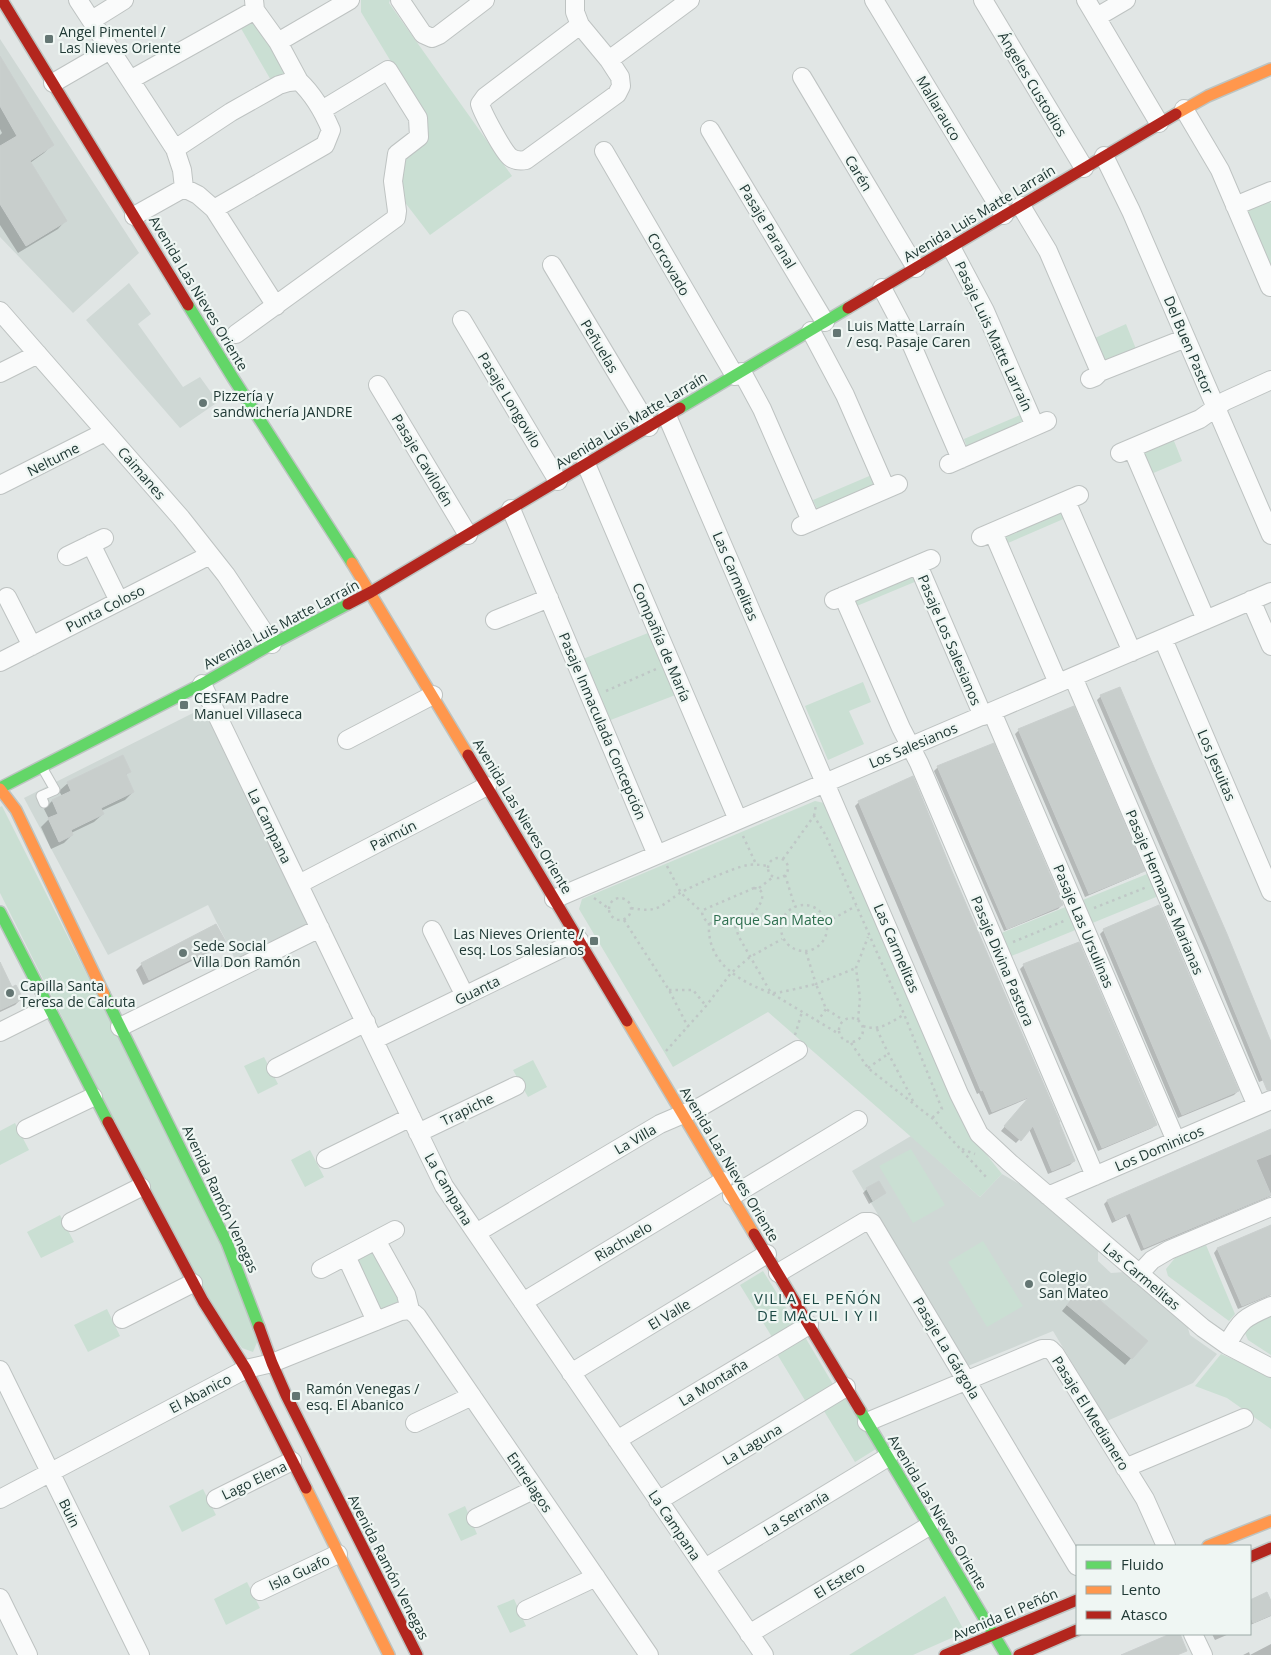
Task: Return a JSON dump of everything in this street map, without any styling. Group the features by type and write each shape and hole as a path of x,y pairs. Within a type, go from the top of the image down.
{"street":[{"path":"78,0 174,149 182,170 184,188"},
{"path":"92,20 124,0"},
{"path":"278,42 350,0"},
{"path":"400,0 423,34 432,38 485,0"},
{"path":"575,0 575,12 580,25 610,60 620,77 622,86 617,94 526,160 519,161 510,157 483,114 480,104 485,97 580,25"},
{"path":"610,60 690,0"},
{"name":"Mallarauco","path":"874,0 1004,215"},
{"name":"Ángeles Custodios","path":"982,0 1084,168"},
{"path":"1086,0 1160,123"},
{"path":"1097,18 1126,0"},
{"name":"Avenida Las Nieves Oriente","path":"5,3 233,378 371,592 1006,1655"},
{"path":"130,80 254,5 278,42 299,81 311,92 331,130 325,145 214,209"},
{"path":"52,83 110,50"},
{"name":"Avenida Luis Matte Larraín","path":"0,788 202,684 272,644 371,592 1184,109 1208,96 1271,69"},
{"path":"236,334 396,218 397,211 393,181 397,154 419,137 418,118 388,70 322,110"},
{"name":"Carén","path":"802,77 916,268"},
{"path":"174,149 231,112 279,85 299,81"},
{"path":"1184,109 1220,170 1266,290"},
{"name":"Pasaje Paranal","path":"710,130 818,326"},
{"name":"Corcovado","path":"604,151 738,374"},
{"name":"Del Buen Pastor","path":"1104,156 1131,211 1271,535"},
{"path":"134,216 184,188"},
{"path":"184,188 198,195 214,209 276,306"},
{"path":"1235,206 1271,191"},
{"path":"1021,206 1048,251 1095,376 1186,338"},
{"name":"Pasaje Luis Matte Larraín","path":"882,288 910,341 955,461 1042,424 986,311 951,247"},
{"name":"Peñuelas","path":"552,265 649,427"},
{"name":"Caimanes","path":"0,311 181,518 241,596 272,644"},
{"name":"Pasaje Longovilo","path":"462,320 558,481"},
{"path":"738,374 766,417 806,524 892,487 845,395 818,326"},
{"path":"0,373 38,354"},
{"path":"1206,620 1126,450 1200,419 1234,396 1271,380"},
{"name":"Pasaje Cavilolén","path":"378,385 468,535"},
{"name":"Las Carmelitas","path":"667,416 979,1134 990,1146 1203,1328 1227,1345 1271,1368"},
{"name":"Neltume","path":"0,485 105,432"},
{"name":"Compañía de María","path":"586,464 738,820"},
{"name":"Pasaje Hermanas Marianas","path":"1132,652 1072,498 987,535 1065,680 1264,1103"},
{"name":"Pasaje Inmaculada Concepción","path":"511,509 657,855"},
{"path":"67,556 97,541 120,601"},
{"name":"Punta Coloso","path":"0,662 210,554"},
{"name":"Pasaje Los Salesianos","path":"910,746 839,598 924,562 987,714"},
{"name":"Los Salesianos","path":"554,899 1271,592"},
{"path":"7,597 32,646"},
{"path":"496,620 549,598"},
{"path":"1252,600 1271,646"},
{"name":"Los Jesuitas","path":"1162,639 1271,892"},
{"name":"La Campana","path":"202,684 444,1186 764,1655"},
{"path":"347,740 433,695"},
{"name":"Pasaje Las Ursulinas","path":"987,714 1176,1141"},
{"name":"Pasaje Divina Pastora","path":"910,746 919,763 1095,1176"},
{"name":"Paimún","path":"299,884 487,786"},
{"name":"Avenida Ramón Venegas","path":"0,788 16,810 120,1027 227,1243 286,1395 417,1655"},
{"path":"0,912 93,1097 193,1284 246,1369 389,1655"},
{"path":"120,1027 320,928"},
{"path":"432,930 465,996"},
{"name":"Guanta","path":"374,1040 579,940"},
{"path":"0,1032 48,1008"},
{"path":"276,1068 366,1022"},
{"name":"La Villa","path":"476,1233 660,1124 702,1106 798,1050"},
{"name":"Trapiche","path":"326,1159 516,1086"},
{"path":"26,1129 93,1097"},
{"name":"Los Dominicos","path":"1048,1196 1264,1103"},
{"path":"732,1196 858,1120"},
{"name":"Riachuelo","path":"523,1302 723,1181"},
{"path":"71,1222 141,1187"},
{"path":"1138,1274 1152,1260 1170,1250 1271,1207"},
{"name":"Pasaje La Gárgola","path":"778,1273 864,1222 870,1222 1076,1564"},
{"path":"321,1269 396,1230"},
{"path":"376,1240 406,1294 410,1310"},
{"name":"El Valle","path":"571,1373 767,1254"},
{"path":"346,1256 376,1321"},
{"path":"122,1319 193,1284"},
{"path":"1227,1345 1236,1327 1242,1321 1248,1316 1271,1306"},
{"name":"El Abanico","path":"0,1498 246,1369 272,1363 401,1311 410,1310"},
{"name":"Entrelagos","path":"410,1310 417,1316 649,1655"},
{"name":"La Montaña","path":"617,1440 809,1325"},
{"name":"Pasaje El Medianero","path":"867,1422 1042,1349 1050,1348 1145,1499 1166,1545"},
{"name":"Buin","path":"0,1370 140,1655"},
{"name":"La Laguna","path":"658,1501 846,1387"},
{"path":"415,1423 472,1396"},
{"path":"1125,1468 1244,1418"},
{"name":"La Serranía","path":"705,1568 888,1457"},
{"name":"Lago Elena","path":"216,1499 292,1461"},
{"path":"476,1518 535,1489"},
{"path":"1211,1545 1271,1521"},
{"name":"El Estero","path":"749,1634 930,1526"},
{"path":"1251,1557 1270,1552"},
{"name":"Isla Guafo","path":"260,1591 338,1554"},
{"path":"526,1610 596,1577"},
{"path":"0,1598 28,1655"},
{"name":"Avenida El Peñón","path":"945,1655 1076,1600"},
{"path":"1019,1655 1076,1630"},
{"path":"1193,1635 1203,1655"}],"lane":[{"path":"42,767 55,790 41,796 44,803"}],"path":[{"path":"591,697 671,662"},
{"path":"783,859 814,816 825,834 868,936 904,1014 942,1109 932,1118"},
{"path":"738,820 756,864"},
{"path":"657,855 664,863 681,893 702,912 704,920 708,923 720,926 735,926 744,922 759,907 762,897 759,888"},
{"path":"783,859 787,864 788,870 785,875 779,878 773,877 768,872 771,860 783,859"},
{"path":"631,908 648,911 661,908 681,893 730,871 747,865 768,866"},
{"path":"785,875 795,907"},
{"path":"702,912 709,907 754,888 759,888 773,877"},
{"path":"618,898 627,900 631,908 628,917 624,920 614,920 608,908 610,903 618,898"},
{"path":"805,904 815,907 822,913 827,922 827,932 823,942 816,949 806,952 796,951 782,939 780,929 782,920 787,912 795,907 805,904"},
{"path":"827,922 856,906"},
{"path":"624,920 669,990 688,1027"},
{"path":"708,923 708,932 714,950 720,963 730,973 771,993 838,1034 843,1041 851,1043 858,1041 863,1034 862,1026 858,1020 860,998 856,968 868,936"},
{"path":"735,926 739,937 771,993"},
{"path":"653,1063 675,1043 706,1006 730,973 750,957 782,939"},
{"path":"806,952 826,1009 843,1020"},
{"path":"771,993 816,984 856,968"},
{"path":"669,990 693,990 706,1006"},
{"path":"817,1022 826,1009"},
{"path":"798,1050 793,1042 802,1012"},
{"path":"862,1026 877,1029 904,1014"},
{"path":"838,1034 838,1027 843,1020 850,1018 858,1020"},
{"path":"877,1029 915,1105"},
{"path":"851,1043 868,1068 932,1118 987,1178"},
{"path":"868,1068 888,1054"}],"shaded area":[{"path":"0,39 139,253 73,313 0,237"},
{"path":"129,283 151,314 138,324 183,387 200,377 218,402 180,428 86,320"},
{"path":"205,707 309,923 235,959 208,905 108,955 24,798"},
{"name":"Colegio San Mateo","path":"911,1136 980,1197 1002,1174 1021,1185 1098,1251 1098,1261 1111,1273 1125,1272 1187,1325 1190,1335 1217,1354 1193,1383 1107,1421 1053,1331 968,1366 852,1171"}],"green space":[{"path":"361,0 390,0 389,3 512,176 430,235 400,196 401,158 425,138 428,124 423,110 361,12"},
{"path":"254,17 292,70 272,82 239,25"},
{"path":"1269,200 1271,204 1271,270 1245,210"},
{"path":"1126,324 1136,349 1105,362 1095,338"},
{"path":"1025,413 1029,423 968,450 964,439"},
{"path":"1172,436 1182,461 1151,474 1141,450"},
{"path":"874,474 879,485 818,511 813,500"},
{"path":"1064,506 1068,517 1008,543 1003,532"},
{"path":"913,571 917,581 852,608 848,598"},
{"path":"653,631 678,694 608,721 583,659"},
{"path":"863,682 871,702 849,711 864,744 828,760 805,706"},
{"name":"Parque San Mateo","path":"815,801 824,803 970,1134 1002,1174 980,1197 768,1012 673,1067 579,909 582,899"},
{"path":"2,806 227,1253 258,1340 253,1352 242,1348 191,1274 0,893 0,807"},
{"path":"1152,872 1161,895 1009,957 999,934"},
{"path":"264,1057 278,1084 258,1094 244,1066"},
{"path":"533,1060 547,1087 528,1097 513,1070"},
{"path":"15,1123 29,1150 0,1165 0,1131"},
{"path":"911,1149 945,1205 913,1223 879,1166"},
{"path":"310,1150 324,1177 305,1187 291,1160"},
{"path":"60,1215 74,1242 41,1258 27,1232"},
{"path":"983,1241 1023,1306 987,1327 948,1262"},
{"path":"1206,1245 1235,1314 1229,1321 1168,1276 1166,1269 1175,1258"},
{"path":"374,1250 400,1301 377,1311 352,1259"},
{"path":"763,1271 795,1322 772,1337 740,1285"},
{"path":"107,1309 120,1336 88,1352 74,1325"},
{"path":"1271,1315 1271,1355 1248,1340 1245,1333 1254,1322"},
{"path":"805,1337 834,1386 806,1402 777,1354"},
{"path":"1221,1354 1271,1376 1271,1429 1227,1398 1195,1386"},
{"path":"845,1398 876,1449 855,1462 824,1411"},
{"path":"203,1489 216,1515 182,1532 169,1506"},
{"path":"465,1506 477,1534 461,1541 448,1514"},
{"path":"247,1582 260,1608 226,1625 214,1599"},
{"path":"945,1596 965,1632 913,1655 849,1655"},
{"path":"514,1599 526,1626 510,1633 497,1606"}],"building":[{"path":"0,56 54,145 30,161 67,221 26,246 0,204 0,146 17,136 0,106"},
{"path":"1120,687 1227,934 1271,1042 1271,1090 1267,1090 1100,695"},
{"path":"1074,706 1145,871 1089,894 1018,729"},
{"path":"994,743 1063,905 1007,929 937,766"},
{"path":"123,755 131,772 126,774 134,792 101,808 104,814 71,830 73,835 59,842 48,818 58,814 52,800 71,791 67,782"},
{"path":"913,776 1075,1161 1052,1171 1033,1126 1021,1141 1004,1126 1029,1097 992,1112 983,1090 981,1091 858,801"},
{"path":"1159,905 1239,1091 1182,1115 1103,929"},
{"name":"Sede Social Villa Don Ramón","path":"216,924 226,942 149,980 141,963"},
{"path":"1079,942 1157,1125 1102,1148 1023,964"},
{"name":"Capilla Santa Teresa de Calcuta","path":"0,962 12,987 16,985 23,999 0,1010"},
{"path":"1271,1129 1271,1154 1256,1160 1271,1195 1144,1248 1130,1213 1116,1220 1107,1200"},
{"path":"879,1181 886,1193 873,1201 866,1188"},
{"path":"1271,1225 1271,1294 1242,1306 1217,1248"},
{"path":"1083,1286 1148,1341 1132,1359 1067,1305"},
{"path":"1267,1592 1271,1601 1271,1615 1253,1623 1251,1618 1251,1600"},
{"path":"1168,1635 1180,1635 1187,1651 1177,1655 1121,1655"}],"traffic: fast":[{"path":"188,305 352,563"},
{"path":"680,408 848,308"},
{"path":"0,788 202,684 348,604"},
{"path":"0,912 108,1122"},
{"path":"104,994 227,1243 259,1327"},
{"path":"860,1410 1006,1655"}],"traffic: slow":[{"path":"1176,114 1208,96 1271,69"},
{"path":"352,563 468,755"},
{"path":"0,789 16,810 104,994"},
{"path":"627,1021 754,1234"},
{"path":"306,1488 389,1655"},
{"path":"1211,1545 1271,1521"}],"traffic: jam":[{"path":"2,0 188,305"},
{"path":"848,308 1176,114"},
{"path":"348,604 680,408"},
{"path":"468,755 627,1021"},
{"path":"108,1122 203,1301 246,1369 306,1488"},
{"path":"754,1234 860,1410"},
{"path":"259,1327 286,1395 417,1655"},
{"path":"1251,1557 1271,1548"},
{"path":"945,1655 1076,1600"},
{"path":"1019,1655 1076,1630"}],"place":[{"name":"Angel Pimentel / Las Nieves Oriente","path":"49,39"},
{"name":"Luis Matte Larraín / esq. Pasaje Caren","path":"837,333"},
{"name":"Pizzería y sandwichería JANDRE","path":"203,403"},
{"name":"CESFAM Padre Manuel Villaseca","path":"184,705"},
{"name":"Las Nieves Oriente / esq. Los Salesianos","path":"594,941"},
{"name":"Sede Social Villa Don Ramón","path":"183,953"},
{"name":"Capilla Santa Teresa de Calcuta","path":"10,993"},
{"name":"Colegio San Mateo","path":"1029,1284"},
{"name":"Ramón Venegas / esq. El Abanico","path":"296,1396"}],"district":[{"name":"VILLA EL PEÑÓN DE MACUL I Y II","path":"818,1306"}]}
